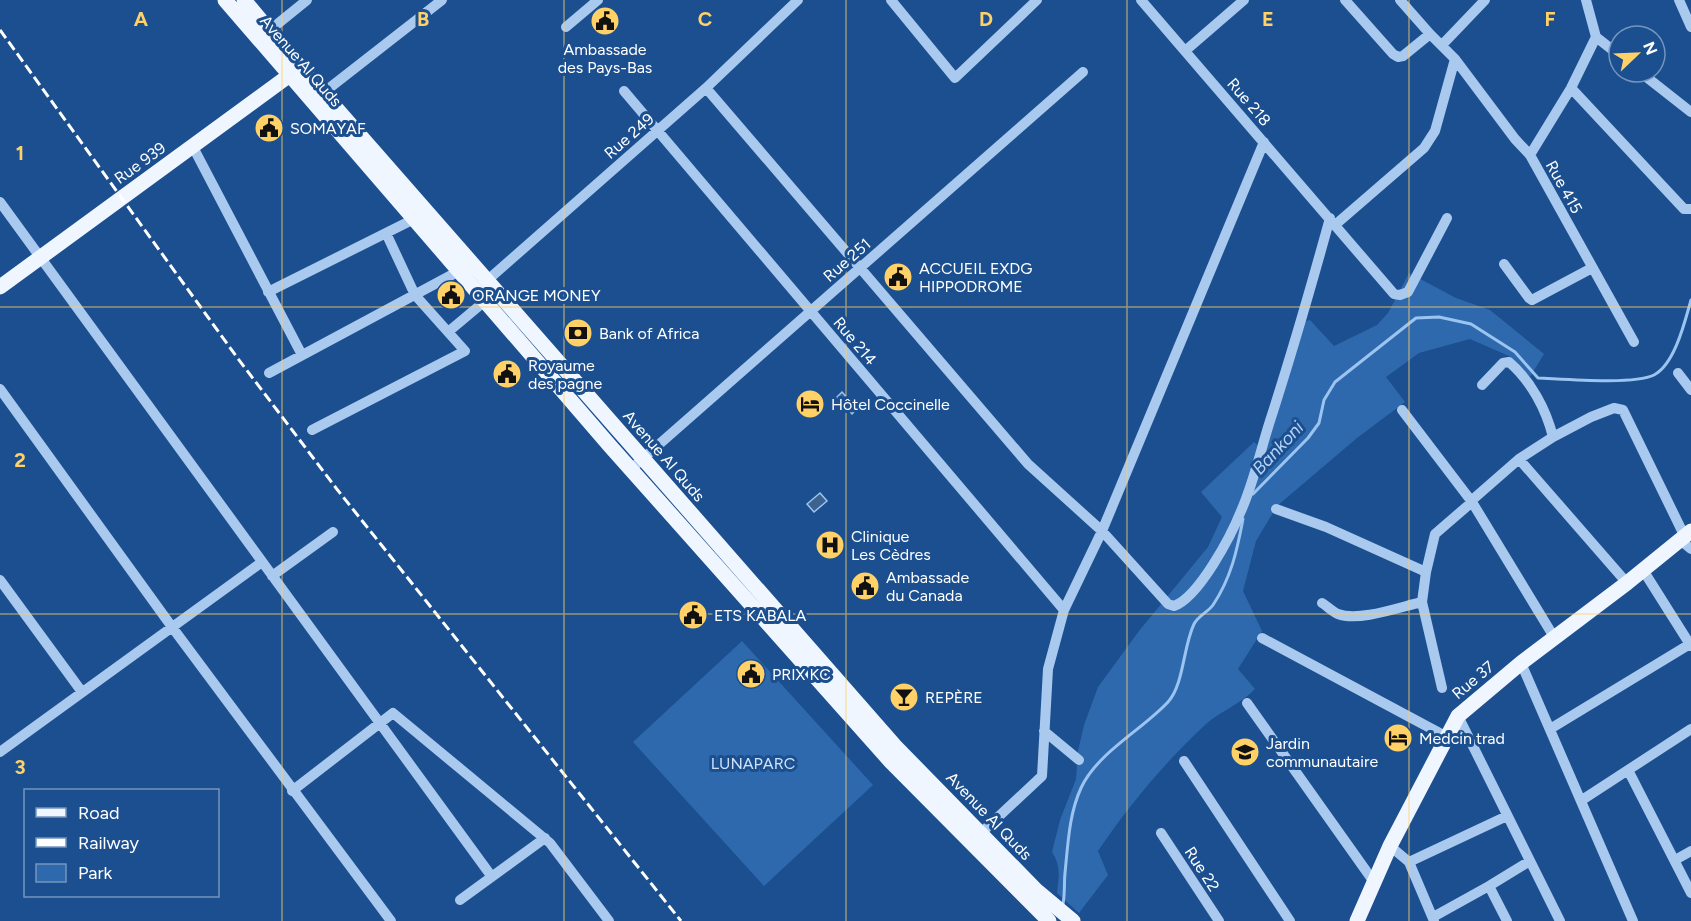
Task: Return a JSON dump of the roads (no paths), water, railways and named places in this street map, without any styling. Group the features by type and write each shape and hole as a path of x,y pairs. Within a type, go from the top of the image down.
{"main road":[{"name":"Avenue Al Quds","path":"225,0 295,71 414,219 459,271 483,291 643,459 895,746 981,833 1032,895 1049,921"},
{"name":"Avenue Al Quds","path":"244,0 270,30 295,71 323,93 631,469 891,762 1032,895 1073,921"},
{"name":"Rue 939","path":"0,287 295,71"},
{"name":"Rue 37","path":"1357,921 1390,846 1458,716 1554,637 1687,539"}],"street":[{"path":"270,30 307,0"},
{"path":"323,93 442,0"},
{"path":"566,27 598,0"},
{"name":"Rue 249","path":"448,332 483,291 706,88 798,0"},
{"path":"891,0 955,78 1037,0"},
{"name":"Rue 218","path":"1141,0 1394,294 1400,295 1408,292 1447,218"},
{"path":"1185,51 1244,0"},
{"path":"1345,0 1398,57 1403,56 1430,34"},
{"path":"1400,0 1455,59 1515,139 1530,155"},
{"path":"1442,45 1485,0"},
{"path":"1586,0 1596,37 1607,46"},
{"path":"1679,0 1691,27"},
{"name":"Rue 415","path":"1596,37 1571,88 1530,155 1635,342"},
{"path":"706,88 1028,464 1102,531 1168,604 1174,606 1180,604 1197,588 1226,542 1242,510 1332,222 1424,148 1435,131 1455,59"},
{"name":"Rue 251","path":"631,469 1083,72"},
{"path":"1655,84 1691,112"},
{"path":"1571,88 1684,209 1691,209"},
{"name":"Rue 214","path":"624,91 1064,610"},
{"path":"981,833 1042,776 1048,669 1064,610 1102,531 1264,142"},
{"path":"193,147 302,355"},
{"path":"0,202 492,877"},
{"path":"268,292 414,219"},
{"path":"312,430 465,351 415,295 386,233"},
{"path":"1504,264 1532,300 1592,268"},
{"path":"269,373 459,271"},
{"path":"1482,385 1503,363 1509,362 1525,376 1549,421 1553,437"},
{"path":"1678,373 1691,390"},
{"path":"0,389 292,791 391,921"},
{"path":"1442,688 1422,602 1426,572 1436,534 1519,459 1553,437 1614,408 1623,410 1687,539"},
{"path":"1402,410 1471,501 1554,637"},
{"path":"1519,459 1627,583"},
{"path":"1276,509 1326,527 1426,572"},
{"path":"272,576 333,532"},
{"path":"0,752 262,562"},
{"path":"1550,729 1690,645 1643,570"},
{"path":"0,580 82,692"},
{"path":"1322,603 1338,614 1355,616 1422,602"},
{"path":"1262,638 1447,737"},
{"path":"1521,663 1634,921"},
{"path":"1247,703 1374,882"},
{"path":"292,791 393,713 545,838 609,921"},
{"path":"1458,716 1560,921"},
{"path":"1044,730 1079,760"},
{"path":"1582,800 1690,734"},
{"path":"1184,761 1290,921"},
{"path":"1628,770 1691,893"},
{"path":"1409,862 1507,816"},
{"name":"Rue 22","path":"1161,833 1218,921"},
{"path":"460,900 545,838"},
{"path":"1390,846 1409,862 1434,919 1449,916 1489,886 1530,861"},
{"path":"1675,860 1691,851"},
{"path":"1489,886 1507,921"}],"waterway":[{"name":"Bankoni","path":"1253,494 1308,438 1319,423 1324,400 1335,382 1416,318 1439,317 1471,324 1515,352 1538,378 1631,380 1654,375 1668,362 1678,341 1691,300"},
{"name":"Bankoni","path":"1063,904 1070,829 1081,788 1088,775 1098,764 1168,702 1173,694 1194,624 1213,605 1229,574 1243,519"}],"railway":[{"path":"0,30 236,356 336,488 681,921"}],"place":[{"name":"Ambassade des Pays-Bas","path":"605,21"},
{"name":"SOMAYAF","path":"269,128"},
{"name":"ACCUEIL EXDG HIPPODROME","path":"898,277"},
{"name":"ORANGE MONEY","path":"451,295"},
{"name":"Bank of Africa","path":"578,333"},
{"name":"Royaume des pagne","path":"507,374"},
{"name":"Hôtel Coccinelle","path":"810,404"},
{"name":"Clinique Les Cèdres","path":"830,545"},
{"name":"Ambassade du Canada","path":"865,586"},
{"name":"ETS KABALA","path":"693,615"},
{"name":"PRIX KC","path":"751,674"},
{"name":"REPÈRE","path":"904,697"},
{"name":"Medcin trad","path":"1398,738"},
{"name":"Jardin communautaire","path":"1245,752"}],"park label":[{"name":"LUNAPARC","path":"753,763"}]}
